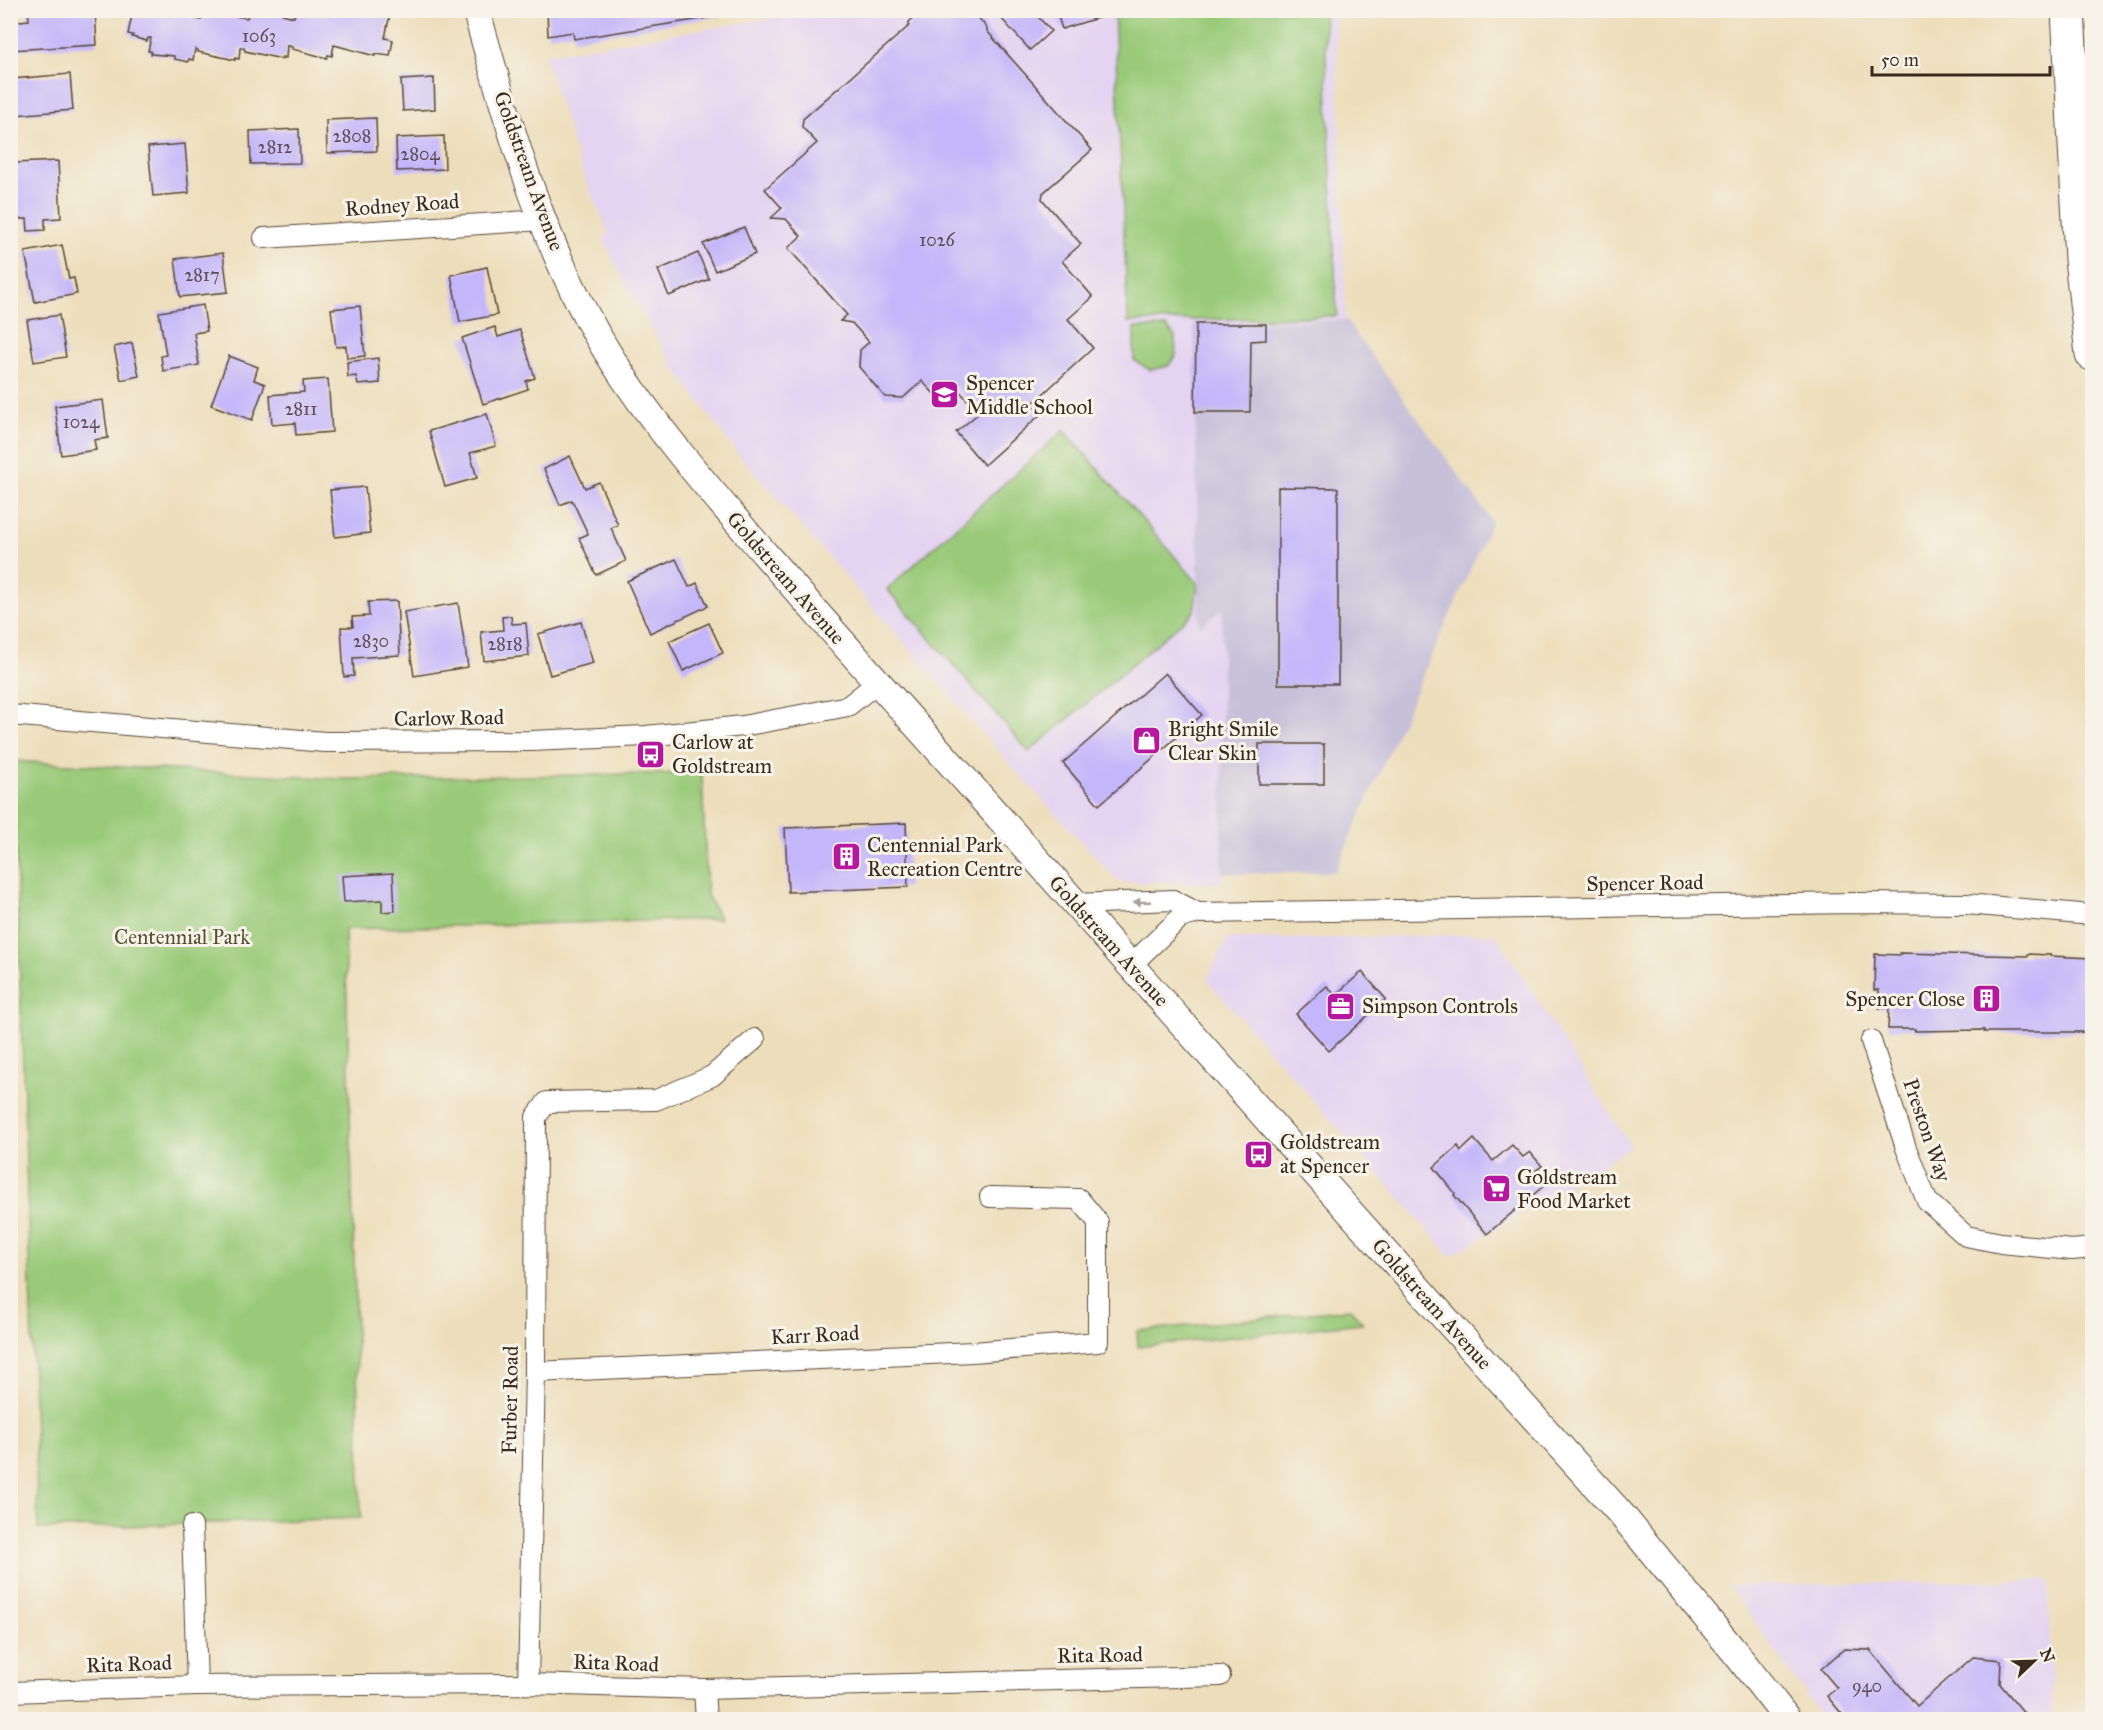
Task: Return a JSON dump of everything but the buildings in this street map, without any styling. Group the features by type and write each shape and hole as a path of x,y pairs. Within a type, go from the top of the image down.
{"highway":[{"path":"2049,10 2053,123 2081,260"},
{"path":"2068,10 2081,260 2092,354"}],"main road":[{"name":"Goldstream Avenue","path":"476,10 502,102 543,220 584,312 610,357 663,435 1130,966 1621,1514 1788,1719"}],"street":[{"name":"Rodney Road","path":"264,238 543,220"},
{"name":"Carlow Road","path":"10,715 325,742 531,741 646,736 743,726 848,706 878,682"},
{"name":"Spencer Road","path":"1076,904 1173,900 1198,913"},
{"name":"Spencer Road","path":"1130,966 1180,918 1198,913 1858,903 1966,904 2092,915"},
{"name":"Furber Road","path":"528,1684 535,1372 536,1117 547,1102 656,1100 712,1076 755,1039"},
{"name":"Preston Way","path":"1871,1041 1906,1148 1927,1201 1966,1236 2001,1243 2072,1250 2092,1248"},
{"name":"Karr Road","path":"535,1372 972,1352 1098,1342 1098,1222 1079,1199 990,1197"},
{"path":"192,1526 197,1686"},
{"name":"Rita Road","path":"10,1692 197,1686 528,1684 704,1689 1220,1676"},
{"path":"704,1689 706,1719"}],"shaded area":[{"name":"Spencer Middle School","path":"819,11 1335,11 1346,320 1194,323 1200,627 1222,608 1222,883 1119,882 1025,781 739,455 678,373 623,280 603,238 609,234 583,174 544,55"},
{"path":"1346,320 1492,521 1335,872 1222,874 1222,609 1199,628 1194,323"},
{"path":"1495,934 1631,1147 1451,1256 1207,980 1227,938 1296,939"},
{"path":"2048,1580 2053,1719 1823,1719 1729,1586"}],"green space":[{"path":"1114,11 1324,11 1337,316 1128,322"},
{"path":"1167,327 1175,337 1176,355 1168,366 1150,370 1134,360 1134,328"},
{"path":"1064,430 1198,583 1194,612 1029,752 887,589"},
{"name":"Centennial Park","path":"13,761 342,779 702,773 707,895 720,919 345,929 361,1518 38,1529"},
{"path":"1350,1309 1363,1323 1138,1347 1137,1331"}],"place":[{"name":"Spencer Middle School","path":"945,395"},
{"name":"Bright Smile Clear Skin","path":"1147,741"},
{"name":"Carlow at Goldstream","path":"651,754"},
{"name":"Centennial Park Recreation Centre","path":"846,857"},
{"name":"Spencer Close","path":"1986,999"},
{"name":"Simpson Controls","path":"1341,1006"},
{"name":"Goldstream at Spencer","path":"1259,1154"},
{"name":"Goldstream Food Market","path":"1496,1189"}]}
